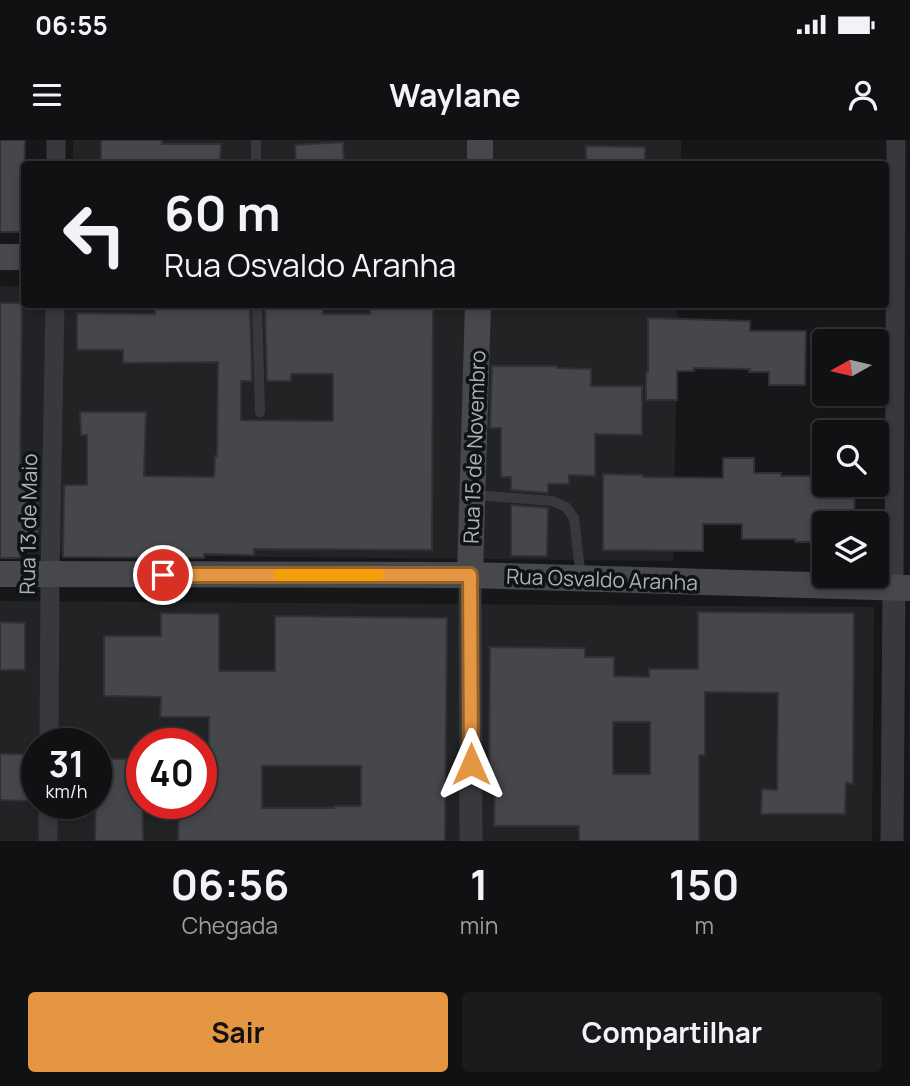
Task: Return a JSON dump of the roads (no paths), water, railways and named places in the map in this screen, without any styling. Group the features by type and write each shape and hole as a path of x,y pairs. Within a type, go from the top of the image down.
{"main road":[{"path":"480,161 481,140"},
{"path":"0,257 21,257"},
{"name":"Rua 15 de Novembro","path":"470,575 478,308"},
{"name":"Rua Osvaldo Aranha","path":"0,575 470,575 902,588"}],"street":[{"path":"56,140 56,161"},
{"path":"892,841 902,588 896,140"},
{"name":"Rua 13 de Maio","path":"49,728 55,308"},
{"name":"Rua 15 de Novembro","path":"470,575 471,841"},
{"path":"48,819 48,841"}],"lane":[{"path":"256,140 256,161"},
{"path":"257,308 260,412"},
{"path":"473,495 553,501 566,507 574,518 581,579"}]}
